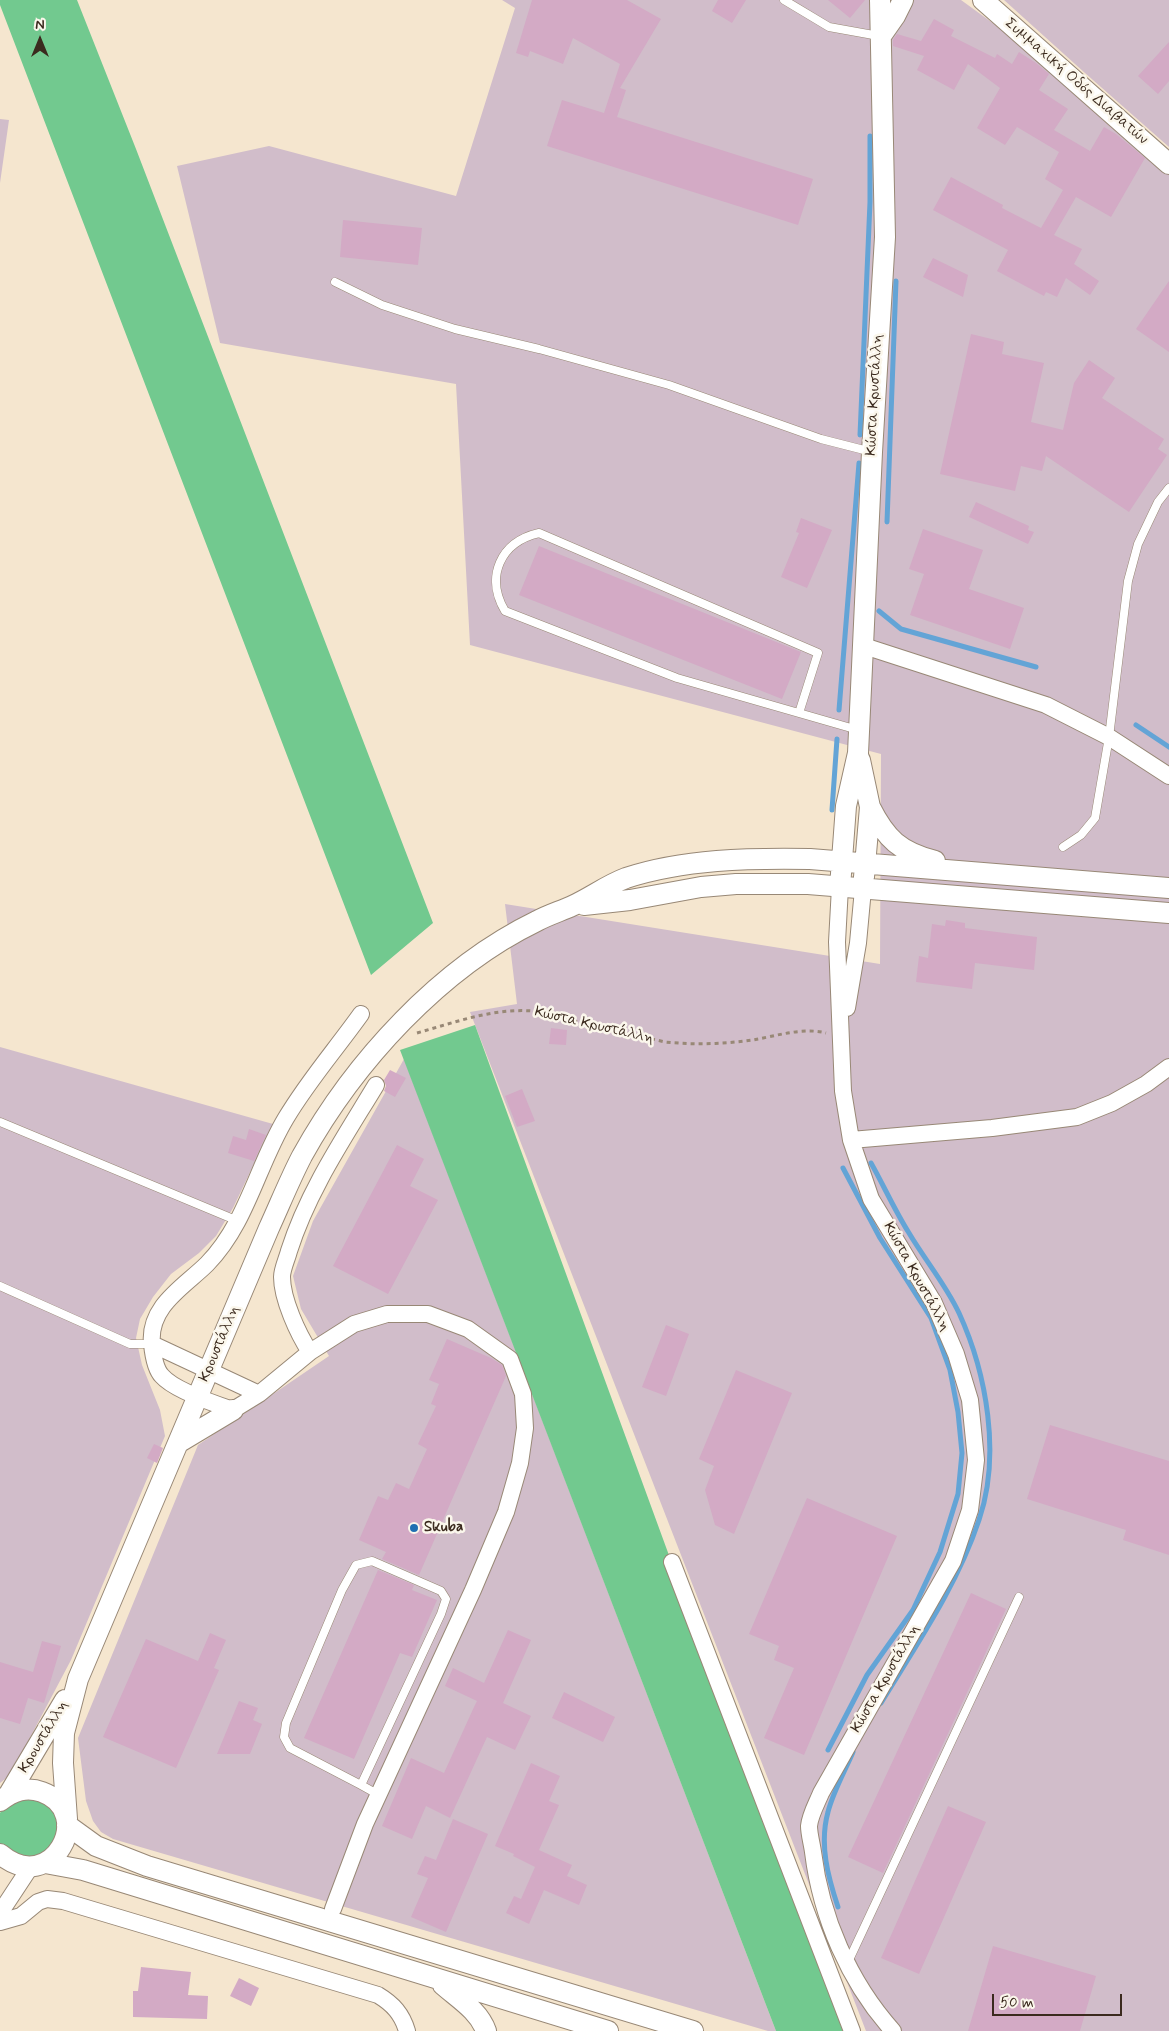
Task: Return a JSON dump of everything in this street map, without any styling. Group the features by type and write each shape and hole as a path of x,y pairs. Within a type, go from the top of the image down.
{"street":[{"name":"Κώστα Κρυστάλλη","path":"880,0 884,237 872,452 860,730 858,753 846,806 837,942 843,1091 851,1140 871,1199 934,1304 956,1354 970,1400 976,1460 970,1510 953,1561 821,1793 809,1825 816,1882 830,1926 848,1964 880,2016 893,2031"},
{"path":"881,36 895,16 902,0"},
{"name":"Συμμαχική Οδός Διαβατών","path":"983,0 1169,164"},
{"path":"864,646 1046,705 1109,737 1169,776"},
{"name":"Κώστα Κρυστάλλη","path":"842,1038 858,943 870,807 858,753"},
{"path":"870,807 881,828 891,840 906,851 923,858 986,874"},
{"path":"572,906 625,879 697,863 775,858 842,861 1169,888"},
{"path":"572,906 630,900 701,887 772,883 1169,913"},
{"name":"Κρουστάλλη","path":"38,1864 58,1853 66,1840 67,1822 63,1763 64,1732 78,1679 269,1228 302,1157 337,1098 396,1028 430,994 471,962 537,921 572,906"},
{"path":"233,1410 198,1397 162,1377 156,1365 152,1333 163,1305 175,1291 207,1264 232,1233 285,1119 317,1070 361,1014"},
{"path":"851,1140 992,1128 1077,1116 1112,1104 1169,1068"},
{"path":"310,1352 300,1337 284,1293 282,1276 302,1217 328,1164 376,1085"},
{"path":"178,1443 259,1394 310,1352 354,1324 387,1314 428,1314 468,1329 510,1359 523,1394 525,1428 520,1463 506,1512 473,1590 365,1824 333,1908"},
{"path":"152,1344 259,1394"},
{"path":"672,1562 852,2031"},
{"name":"Κρουστάλλη","path":"5,1798 78,1679"},
{"path":"5,1798 22,1789 35,1789 48,1794 60,1804 67,1822 96,1846 147,1866 693,2031"},
{"path":"0,1854 14,1864 38,1864 83,1870 608,2031"},
{"path":"0,1913 38,1864"},
{"path":"0,1922 21,1916 38,1902 47,1899 63,1901 378,1995 395,2007 404,2023 406,2031"},
{"path":"805,1907 822,1900"},
{"path":"436,1979 470,2008 483,2024 486,2031"},
{"path":"558,2031 580,2023"}],"lane":[{"path":"784,0 839,30 881,36"},
{"path":"335,282 382,305 446,326 539,349 669,385 821,439 872,452"},
{"path":"1063,847 1081,835 1095,818 1109,737 1128,581 1138,544 1158,502 1169,488"},
{"path":"799,713 818,653 539,533 528,536 511,547 499,564 496,583 504,611 678,678 799,713 860,730"},
{"path":"0,1122 238,1220"},
{"path":"0,1286 130,1344 152,1344"},
{"path":"361,1786 441,1614 446,1599 441,1591 372,1561 356,1565 342,1590 286,1723 284,1738 290,1748 361,1786 379,1795"},
{"path":"848,1964 1019,1597"}],"path":[{"name":"Κώστα Κρυστάλλη","path":"416,1033 483,1014 515,1010 533,1011 665,1042 687,1044 753,1040 789,1032 822,1032 842,1038"}],"shaded area":[{"path":"502,0 961,0 1023,45 1169,172 1169,2031 866,2031 470,1012 517,1004 505,904 880,964 881,754 470,645 456,384 220,343 177,166 269,146 456,196 515,8"},
{"path":"1004,0 1169,0 1169,147 1085,73"},
{"path":"0,119 9,120 0,183"},
{"path":"0,1047 273,1124 233,1208 216,1236 199,1253 171,1274 153,1297 140,1319 136,1338 142,1365 160,1410 165,1436 71,1660 9,1776 0,1783"},
{"path":"404,1059 776,2031 768,2031 113,1839 101,1832 93,1821 86,1801 78,1738 198,1445 329,1356 301,1309 293,1276 313,1221"}],"green space":[{"path":"0,0 77,0 433,923 371,975 0,5"},
{"path":"475,1025 843,2031 776,2031 400,1050"},
{"path":"22,1797 44,1800 59,1816 56,1848 26,1862 0,1846 0,1813 4,1807"}],"building":[{"path":"532,0 627,0 661,19 620,88 626,90 617,117 813,179 798,225 547,146 562,100 604,113 620,64 573,38 563,64 530,51 528,57 516,53"},
{"path":"718,0 746,0 732,23 712,11"},
{"path":"828,0 865,0 850,18"},
{"path":"934,19 954,30 951,36 995,58 997,54 1012,64 1019,52 1049,74 1039,90 1068,109 1054,130 1090,151 1104,127 1116,134 1145,158 1111,217 1076,197 1054,235 1082,249 1074,264 1099,281 1090,295 1066,278 1057,297 1046,292 1044,296 997,271 1008,250 933,210 951,177 1003,205 1002,208 1041,228 1063,190 1045,179 1059,152 1017,127 1005,145 977,128 1000,88 968,64 954,90 917,70 924,56 893,46 893,40 897,34 921,41"},
{"path":"1169,42 1169,81 1158,94 1138,76"},
{"path":"343,220 422,228 418,265 340,257"},
{"path":"933,258 968,275 963,297 923,277"},
{"path":"1169,281 1169,352 1136,329"},
{"path":"971,334 1004,342 1002,354 1044,363 1031,422 1063,430 1074,383 1089,360 1115,378 1102,398 1164,439 1158,449 1167,455 1129,512 1046,456 1042,471 1021,466 1015,491 940,474"},
{"path":"976,502 1029,526 1028,530 1034,532 1028,544 969,517"},
{"path":"801,518 832,530 807,588 781,577 799,533 796,532"},
{"path":"923,529 983,550 969,589 1024,608 1010,649 910,615 924,574 909,569"},
{"path":"539,546 801,652 782,699 519,595"},
{"path":"946,920 965,923 965,928 1037,937 1034,970 975,963 972,989 916,982 919,956 928,958 932,924 945,926"},
{"path":"551,1028 567,1030 566,1045 549,1044"},
{"path":"390,1070 406,1078 395,1097 384,1091 386,1086 384,1080"},
{"path":"522,1089 535,1121 517,1127 505,1096"},
{"path":"249,1129 266,1135 254,1161 228,1153 233,1136 246,1140"},
{"path":"397,1145 424,1159 410,1186 438,1200 388,1294 333,1266"},
{"path":"666,1325 689,1334 666,1396 642,1387"},
{"path":"447,1339 491,1358 502,1365 506,1376 419,1575 382,1559 386,1552 359,1540 378,1496 388,1500 396,1483 409,1489 427,1449 418,1444 436,1406 431,1404 439,1384 429,1380"},
{"path":"736,1370 792,1393 734,1534 715,1525 705,1490 714,1466 699,1459"},
{"path":"1050,1425 1169,1461 1169,1555 1123,1540 1126,1530 1027,1499"},
{"path":"154,1444 163,1448 157,1463 147,1458"},
{"path":"807,1498 897,1536 804,1755 764,1738 794,1668 774,1660 779,1646 749,1634"},
{"path":"378,1570 414,1585 412,1590 437,1600 412,1657 400,1653 354,1759 304,1738"},
{"path":"971,1593 1006,1609 883,1873 848,1857"},
{"path":"508,1630 531,1640 503,1703 531,1716 515,1750 487,1737 450,1818 426,1806 412,1839 382,1826 411,1758 444,1773 477,1701 445,1686 453,1668 484,1683"},
{"path":"210,1633 226,1640 214,1668 219,1670 176,1768 103,1737 146,1639 198,1661"},
{"path":"42,1641 61,1646 44,1703 28,1698 20,1724 0,1718 0,1662 33,1672"},
{"path":"564,1692 615,1717 603,1742 552,1718"},
{"path":"239,1701 258,1708 253,1720 262,1724 250,1754 217,1754"},
{"path":"531,1763 560,1776 549,1801 559,1805 539,1850 572,1865 567,1876 587,1885 579,1905 544,1890 529,1924 506,1913 514,1896 521,1899 535,1867 513,1856 514,1854 495,1846"},
{"path":"948,1806 986,1822 919,1974 881,1958"},
{"path":"453,1819 488,1834 446,1932 411,1917 428,1878 417,1874 425,1856 436,1860"},
{"path":"993,1946 1096,1976 1080,2031 968,2031"},
{"path":"141,1967 191,1972 188,1995 208,1996 207,2019 133,2017 133,1991 138,1991"},
{"path":"239,1978 259,1988 251,2006 230,1996"}],"waterway":[{"path":"860,435 870,202 870,136"},
{"path":"887,522 896,281"},
{"path":"839,710 859,463"},
{"path":"879,611 901,629 1036,667"},
{"path":"1136,725 1169,747"},
{"path":"832,810 837,739"},
{"path":"871,1163 904,1225 948,1292 959,1313 977,1362 988,1415 990,1442 986,1495 970,1544 948,1591 881,1703"},
{"path":"828,1750 867,1675 913,1610 940,1552 958,1494 962,1453 958,1412 950,1370 931,1318 880,1238 843,1168"},
{"path":"838,1907 826,1860 825,1824 833,1797 853,1752"}],"place":[{"name":"Skuba","path":"414,1528"}]}
